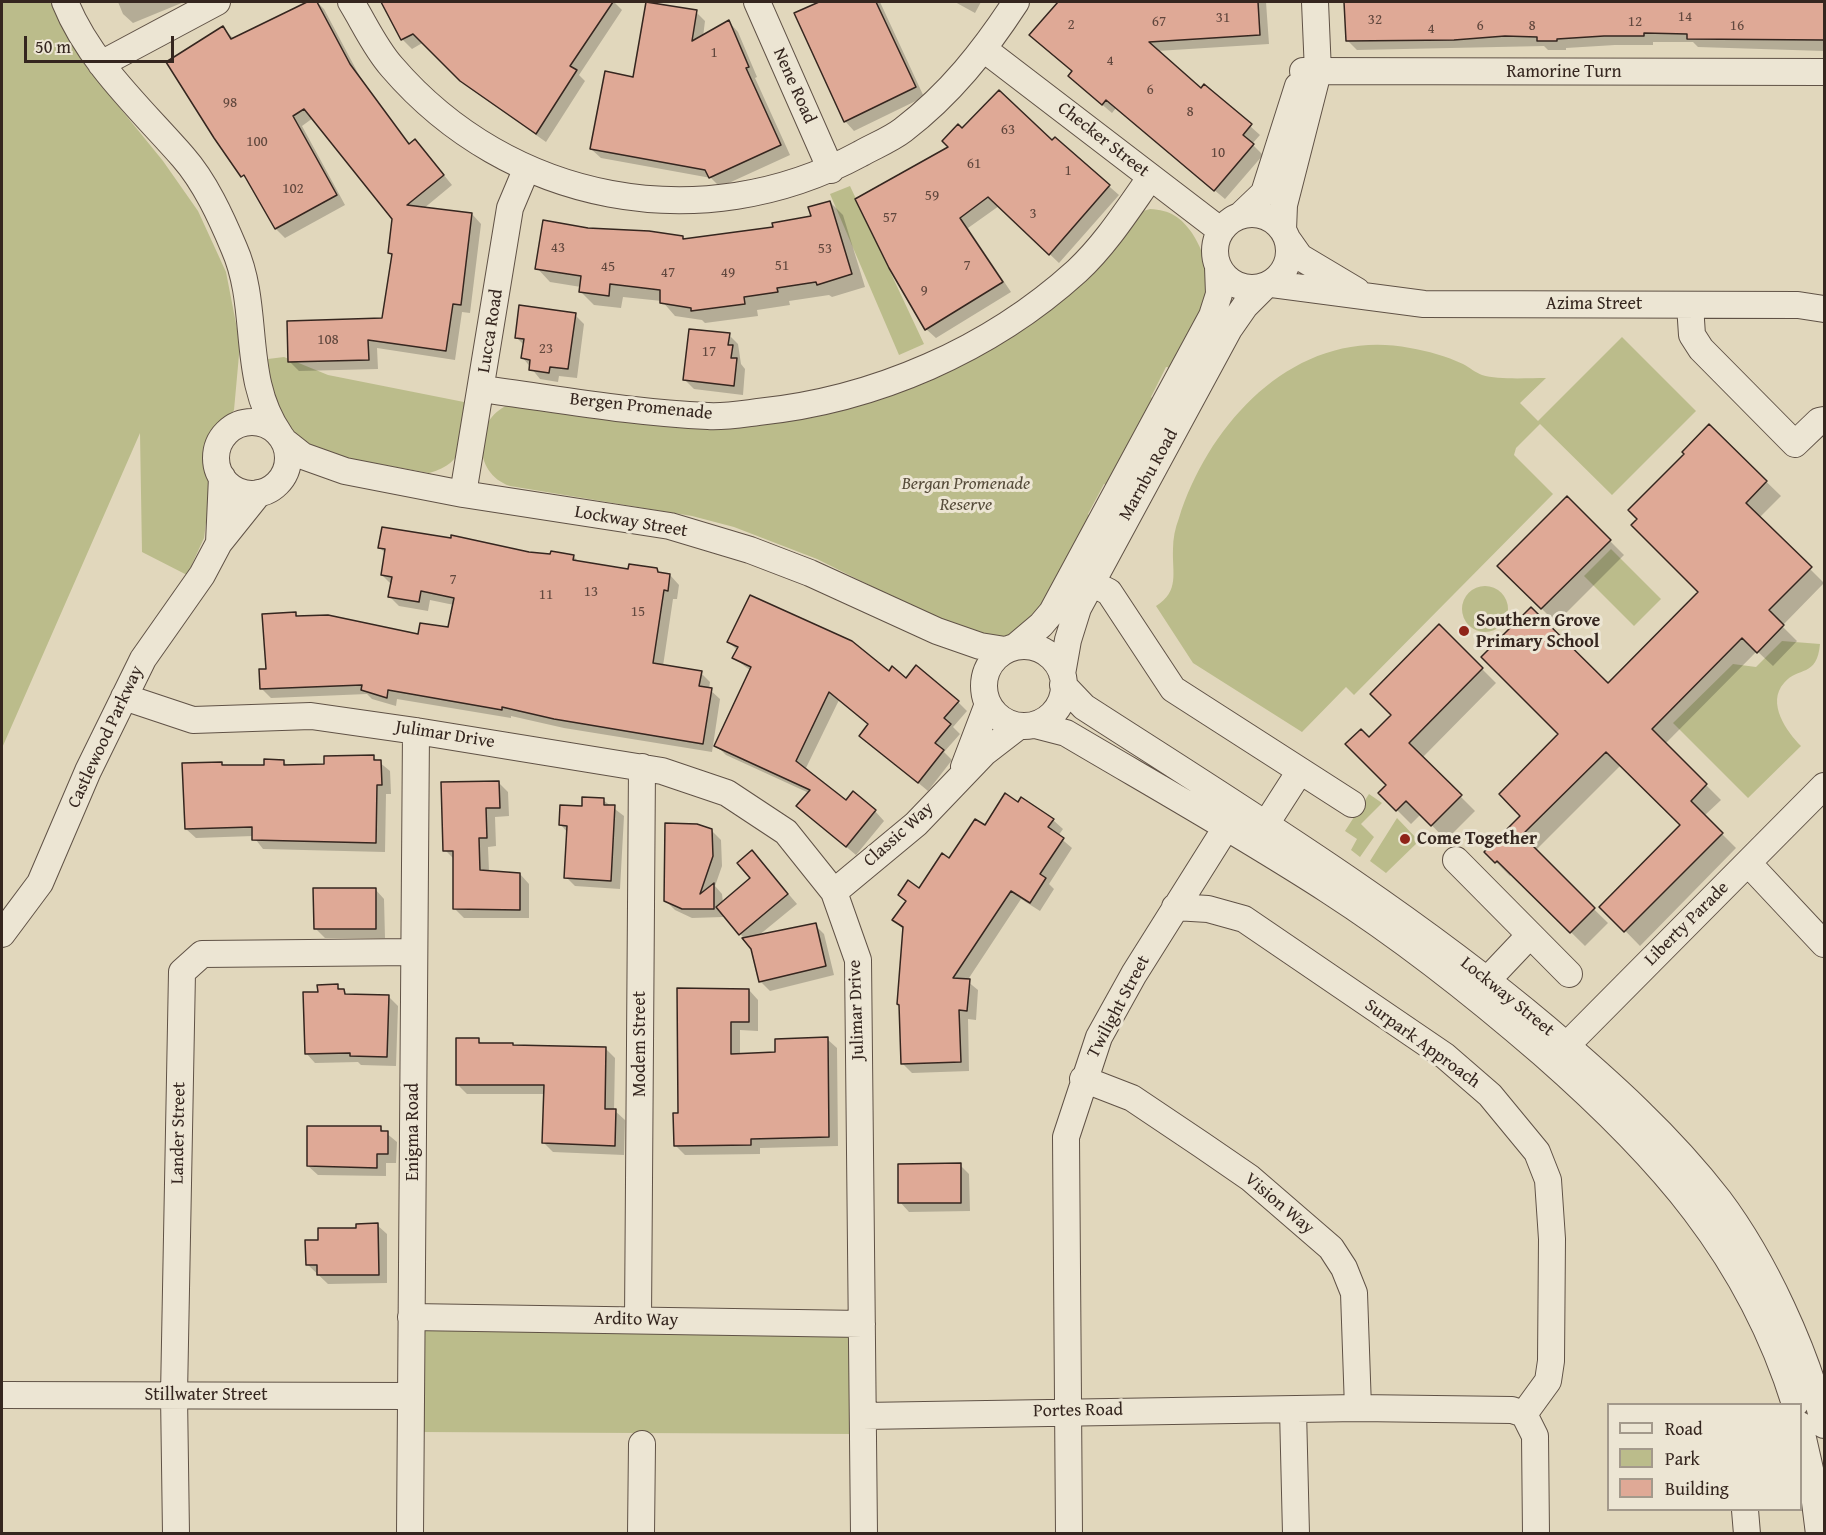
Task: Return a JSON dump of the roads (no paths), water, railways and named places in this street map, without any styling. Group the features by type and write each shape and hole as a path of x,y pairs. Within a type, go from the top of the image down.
{"street":[{"path":"65,2 101,63 148,121 184,158 208,193 231,240 249,306 255,376 267,417 282,438 288,459 283,477 268,488 238,491 222,477 217,466 218,447 227,432 238,425 261,423 282,438"},
{"path":"101,63 217,2"},
{"path":"351,2 390,66 434,110 489,150 526,170 617,195 672,202 732,196 779,186 831,170 902,131 941,97 985,50 1016,2"},
{"name":"Nene Road","path":"757,2 831,170"},
{"path":"1300,2 1311,72 1264,193 1241,215 1220,230 1215,242 1218,267 1232,283 1252,289 1267,286 1287,265 1290,252 1286,235 1284,205 1311,72 1315,2"},
{"name":"Checker Street","path":"985,50 1220,230"},
{"name":"Ramorine Turn","path":"1311,72 1824,72"},
{"name":"Lucca Road","path":"464,494 510,208 526,170"},
{"name":"Bergen Promenade","path":"482,388 709,416 791,408 858,393 946,360 1002,326 1054,290 1079,269 1101,244 1150,178"},
{"path":"1241,215 1264,216 1286,235 1300,257 1364,295"},
{"name":"Marnbu Road","path":"1010,649 1041,625 1052,612 1212,316 1219,294 1218,267"},
{"name":"Marnbu Road","path":"1063,680 1074,619 1092,583 1229,329 1245,306 1267,286"},
{"name":"Azima Street","path":"1267,286 1364,295 1424,304 1798,306 1824,309"},
{"path":"1690,305 1692,334 1701,349 1795,444 1818,421 1824,420"},
{"path":"238,425 255,376"},
{"name":"Lockway Street","path":"282,438 303,456 345,471 464,494 670,526 750,550 810,573 937,632 980,646 1010,649"},
{"name":"Lockway Street","path":"268,488 345,471"},
{"name":"Castlewood Parkway","path":"219,543 222,477"},
{"name":"Castlewood Parkway","path":"2,934 40,883 143,659 202,575 219,543 268,488"},
{"path":"1092,583 1109,592 1173,689 1352,804"},
{"name":"Lockway Street","path":"937,632 970,665 986,695"},
{"path":"1035,648 1044,652 1058,665 1063,680 1063,696 1053,713 1027,725 1006,722 996,715 986,695 990,665 1010,649 1035,648"},
{"name":"Lockway Street","path":"1063,680 1084,707 1330,891 1480,987"},
{"name":"Classic Way","path":"960,776 986,695"},
{"name":"Julimar Drive","path":"124,698 193,720 310,716 662,771 727,793 786,832 834,892 858,960 864,1533"},
{"name":"Lockway Street","path":"1027,725 1066,733 1233,818 1266,825 1370,893 1558,1053 1677,1148 1720,1202 1755,1254 1818,1396 1824,1425"},
{"name":"Classic Way","path":"834,892 916,824 960,776 1027,725"},
{"name":"Enigma Road","path":"410,1533 416,731"},
{"name":"Modem Street","path":"638,1320 642,767"},
{"path":"1266,825 1300,771"},
{"name":"Liberty Parade","path":"1558,1053 1824,786"},
{"name":"Twilight Street","path":"1068,1410 1066,1137 1083,1079 1099,1037 1175,907 1233,818"},
{"path":"1456,860 1569,974"},
{"path":"1748,863 1824,944"},
{"name":"Surpark Approach","path":"1175,907 1208,909 1244,919 1445,1056 1490,1095 1537,1152 1548,1180 1552,1239 1551,1361 1548,1381 1524,1414"},
{"path":"1480,987 1530,934"},
{"name":"Lander Street","path":"176,1533 174,1395 182,972 202,954 414,952"},
{"name":"Lockway Street","path":"1558,1053 1656,1162 1713,1233 1761,1320 1786,1376 1795,1403"},
{"name":"Vision Way","path":"1083,1079 1132,1098 1202,1145 1250,1178 1331,1248 1344,1268 1354,1293 1358,1408"},
{"name":"Ardito Way","path":"411,1317 862,1324"},
{"name":"Stillwater Street","path":"2,1395 411,1396"},
{"name":"Portes Road","path":"863,1416 1068,1410 1358,1408 1512,1410 1524,1414"},
{"path":"1068,1410 1069,1533"},
{"path":"1293,1410 1296,1533"},
{"path":"1524,1414 1535,1436 1536,1533"},
{"path":"1802,1434 1812,1478 1818,1533"},
{"path":"641,1533 642,1444"},
{"path":"1745,1511 1747,1533"}],"place":[{"name":"Southern Grove Primary School","path":"1464,631"},
{"name":"Come Together","path":"1405,839"}],"park label":[{"name":"Bergan Promenade Reserve","path":"966,494"}]}
